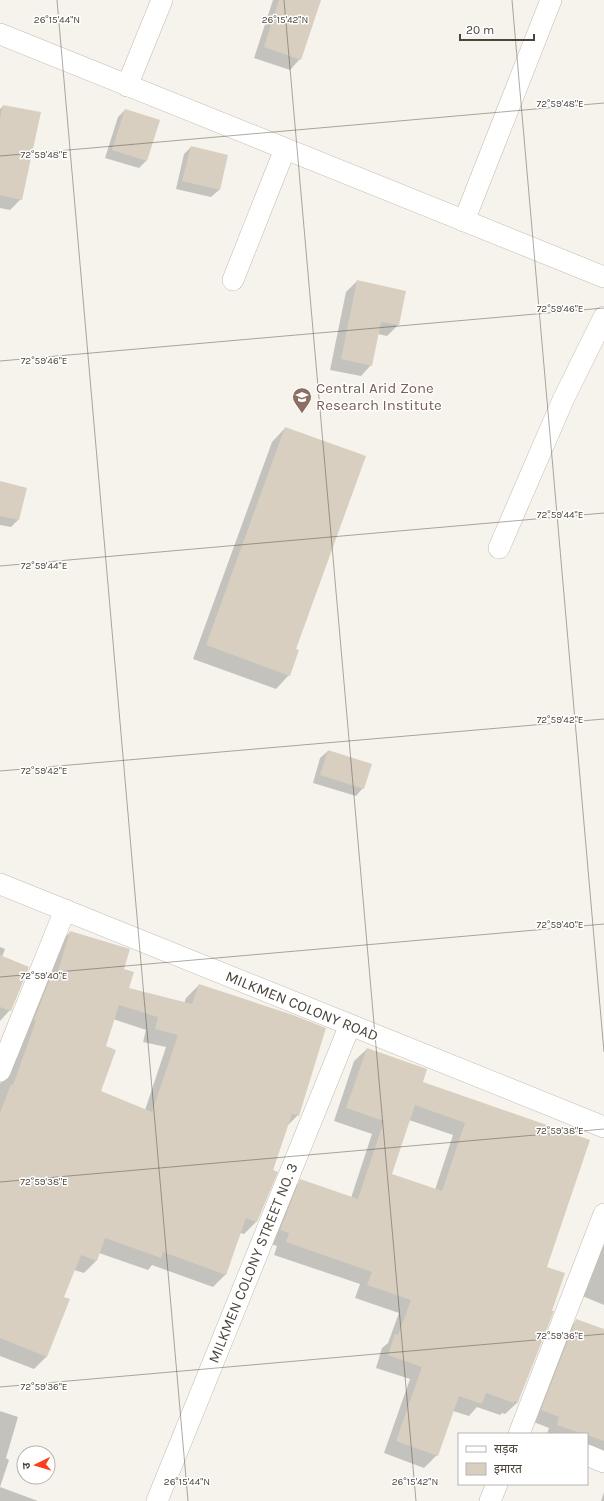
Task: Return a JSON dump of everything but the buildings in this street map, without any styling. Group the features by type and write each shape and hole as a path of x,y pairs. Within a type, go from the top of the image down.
{"street":[{"path":"127,86 162,0"},
{"path":"464,221 551,0"},
{"path":"0,34 604,278"},
{"path":"233,280 285,149"},
{"path":"499,548 563,400 604,317"},
{"name":"MILKMEN COLONY ROAD","path":"0,884 604,1128"},
{"path":"0,1071 65,910"},
{"name":"MILKMEN COLONY STREET NO. 3","path":"157,1501 350,1025"},
{"path":"526,1432 604,1214"},
{"path":"588,1455 604,1462"},
{"path":"490,1501 497,1485"}],"place":[{"name":"Central Arid Zone Research Institute","path":"302,414"}]}
